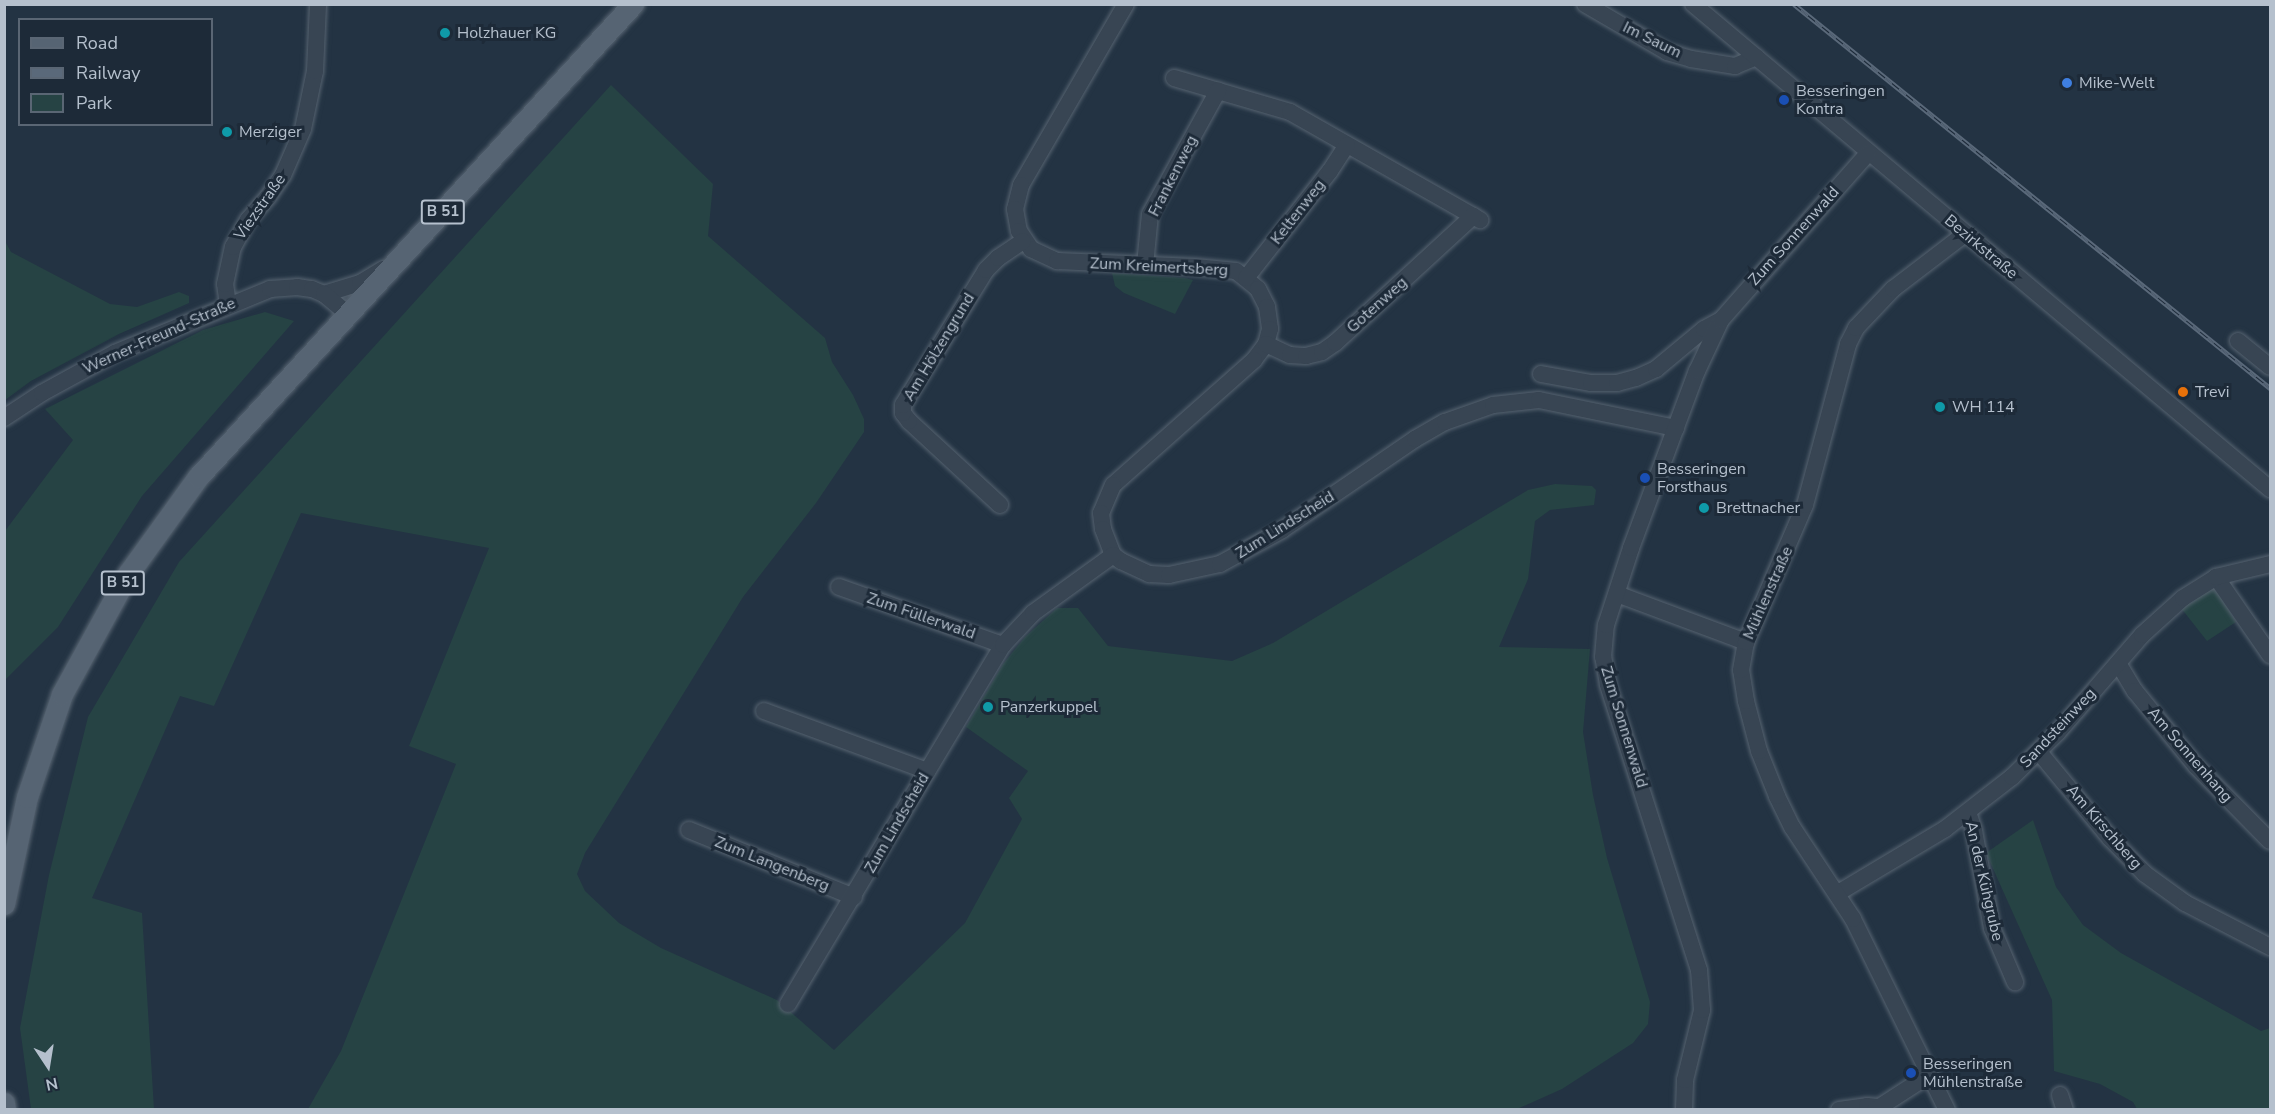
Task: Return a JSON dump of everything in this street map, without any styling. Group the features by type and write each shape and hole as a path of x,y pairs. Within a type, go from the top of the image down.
{"main road":[{"name":"B 51","path":"4,904 27,797 62,694 128,574 198,477 633,4"},
{"path":"4,1103 5,1110"}],"street":[{"name":"Viezstraße","path":"228,305 225,284 233,247 248,220 283,175 303,129 315,72 318,4"},
{"path":"1023,241 1015,220 1015,209 1022,185 1126,4"},
{"name":"Im Saum","path":"1585,4 1667,52 1714,65 1735,66 1756,57"},
{"name":"Bezirkstraße","path":"1694,4 1868,153 2271,489"},
{"path":"1174,78 1290,112 1347,144"},
{"name":"Frankenweg","path":"1145,265 1150,214 1218,91"},
{"name":"Gotenweg","path":"1266,344 1290,355 1306,356 1322,352 1477,218 1347,144"},
{"name":"Keltenweg","path":"1246,278 1330,171 1347,144"},
{"name":"Zum Sonnenwald","path":"1684,1110 1685,1080 1700,1024 1702,989 1688,933 1605,670 1604,636 1631,548 1698,371 1721,320 1868,153"},
{"name":"Mühlenstraße","path":"1947,1110 1868,947 1838,893 1792,826 1759,751 1742,684 1742,655 1805,505 1848,344 1856,328 1893,289 1965,234"},
{"name":"Zum Kreimertsberg","path":"1023,241 1040,255 1057,261 1220,268 1236,271 1258,289 1267,307 1270,329 1266,344"},
{"name":"Am Hölzengrund","path":"1000,505 909,421 903,413 903,405 986,270 998,258 1023,241"},
{"name":"Werner-Freund-Straße","path":"324,294 360,284 408,249"},
{"name":"Werner-Freund-Straße","path":"4,418 42,393 115,353 261,292 284,287 312,289 324,294 348,314"},
{"name":"Zum Sonnenwald","path":"1541,374 1591,383 1617,383 1636,378 1656,369 1704,329 1721,320"},
{"path":"2238,341 2271,367"},
{"path":"1113,555 1103,529 1101,513 1113,485 1236,377 1266,344"},
{"name":"Zum Lindscheid","path":"788,1004 855,897 1003,645 1033,613 1113,555 1133,568 1149,574 1169,575 1220,564 1282,530 1415,439 1445,422 1493,405 1539,400 1676,428"},
{"name":"Sandsteinweg","path":"1838,893 1907,853 1968,812 2039,753 2162,616 2216,577 2271,564"},
{"path":"2216,577 2271,655"},
{"name":"Zum Füllerwald","path":"839,587 1003,645"},
{"path":"1617,594 1746,642"},
{"name":"Am Sonnenhang","path":"2118,663 2148,708 2196,766 2271,841"},
{"path":"764,711 927,771"},
{"name":"Am Kirschberg","path":"2039,753 2110,838 2145,874 2186,903 2271,947"},
{"name":"An der Kühgrube","path":"1968,812 1974,831 1992,928 2015,982"},
{"name":"Zum Langenberg","path":"689,830 855,897"},
{"path":"1839,1110 1867,1106 1877,1108 1929,1075"}],"green space":[{"path":"611,85 713,184 708,236 825,338 832,362 853,395 864,419 864,432 816,503 743,597 585,853 577,874 585,891 619,923 661,948 777,1000 834,1050 965,923 1022,819 1009,798 1028,771 966,727 1003,664 1025,637 1057,608 1078,608 1108,646 1232,661 1273,643 1528,490 1555,484 1592,486 1596,490 1594,505 1550,510 1535,521 1528,579 1499,647 1590,649 1583,732 1593,795 1607,858 1650,1002 1648,1024 1633,1043 1562,1089 1517,1109 308,1109 341,1051 456,764 409,746 489,548 301,513 214,706 180,696 92,898 142,913 154,1109 31,1109 20,1028 49,875 88,717 179,562"},
{"path":"5,241 11,252 110,304 137,307 179,292 189,296 189,303 119,334 31,381 5,400"},
{"path":"1112,273 1193,280 1175,314 1124,293 1115,286"},
{"path":"265,312 294,321 142,496 58,627 5,680 5,531 73,440 45,409 203,330"},
{"path":"2210,588 2217,591 2236,622 2207,641 2181,608"},
{"path":"2033,820 2056,887 2083,925 2121,953 2261,1031 2270,1028 2270,1109 2137,1109 2133,1102 2100,1084 2054,1071 2052,1000 1986,853"}],"railway":[{"path":"1794,4 2270,388"}],"place":[{"name":"Holzhauer KG","path":"445,33"},
{"name":"Mike-Welt","path":"2067,83"},
{"name":"Besseringen Kontra","path":"1784,100"},
{"name":"Merziger","path":"227,132"},
{"name":"Trevi","path":"2183,392"},
{"name":"WH 114","path":"1940,407"},
{"name":"Besseringen Forsthaus","path":"1645,478"},
{"name":"Brettnacher","path":"1704,508"},
{"name":"Panzerkuppel","path":"988,707"},
{"name":"Besseringen Mühlenstraße","path":"1911,1073"}]}
